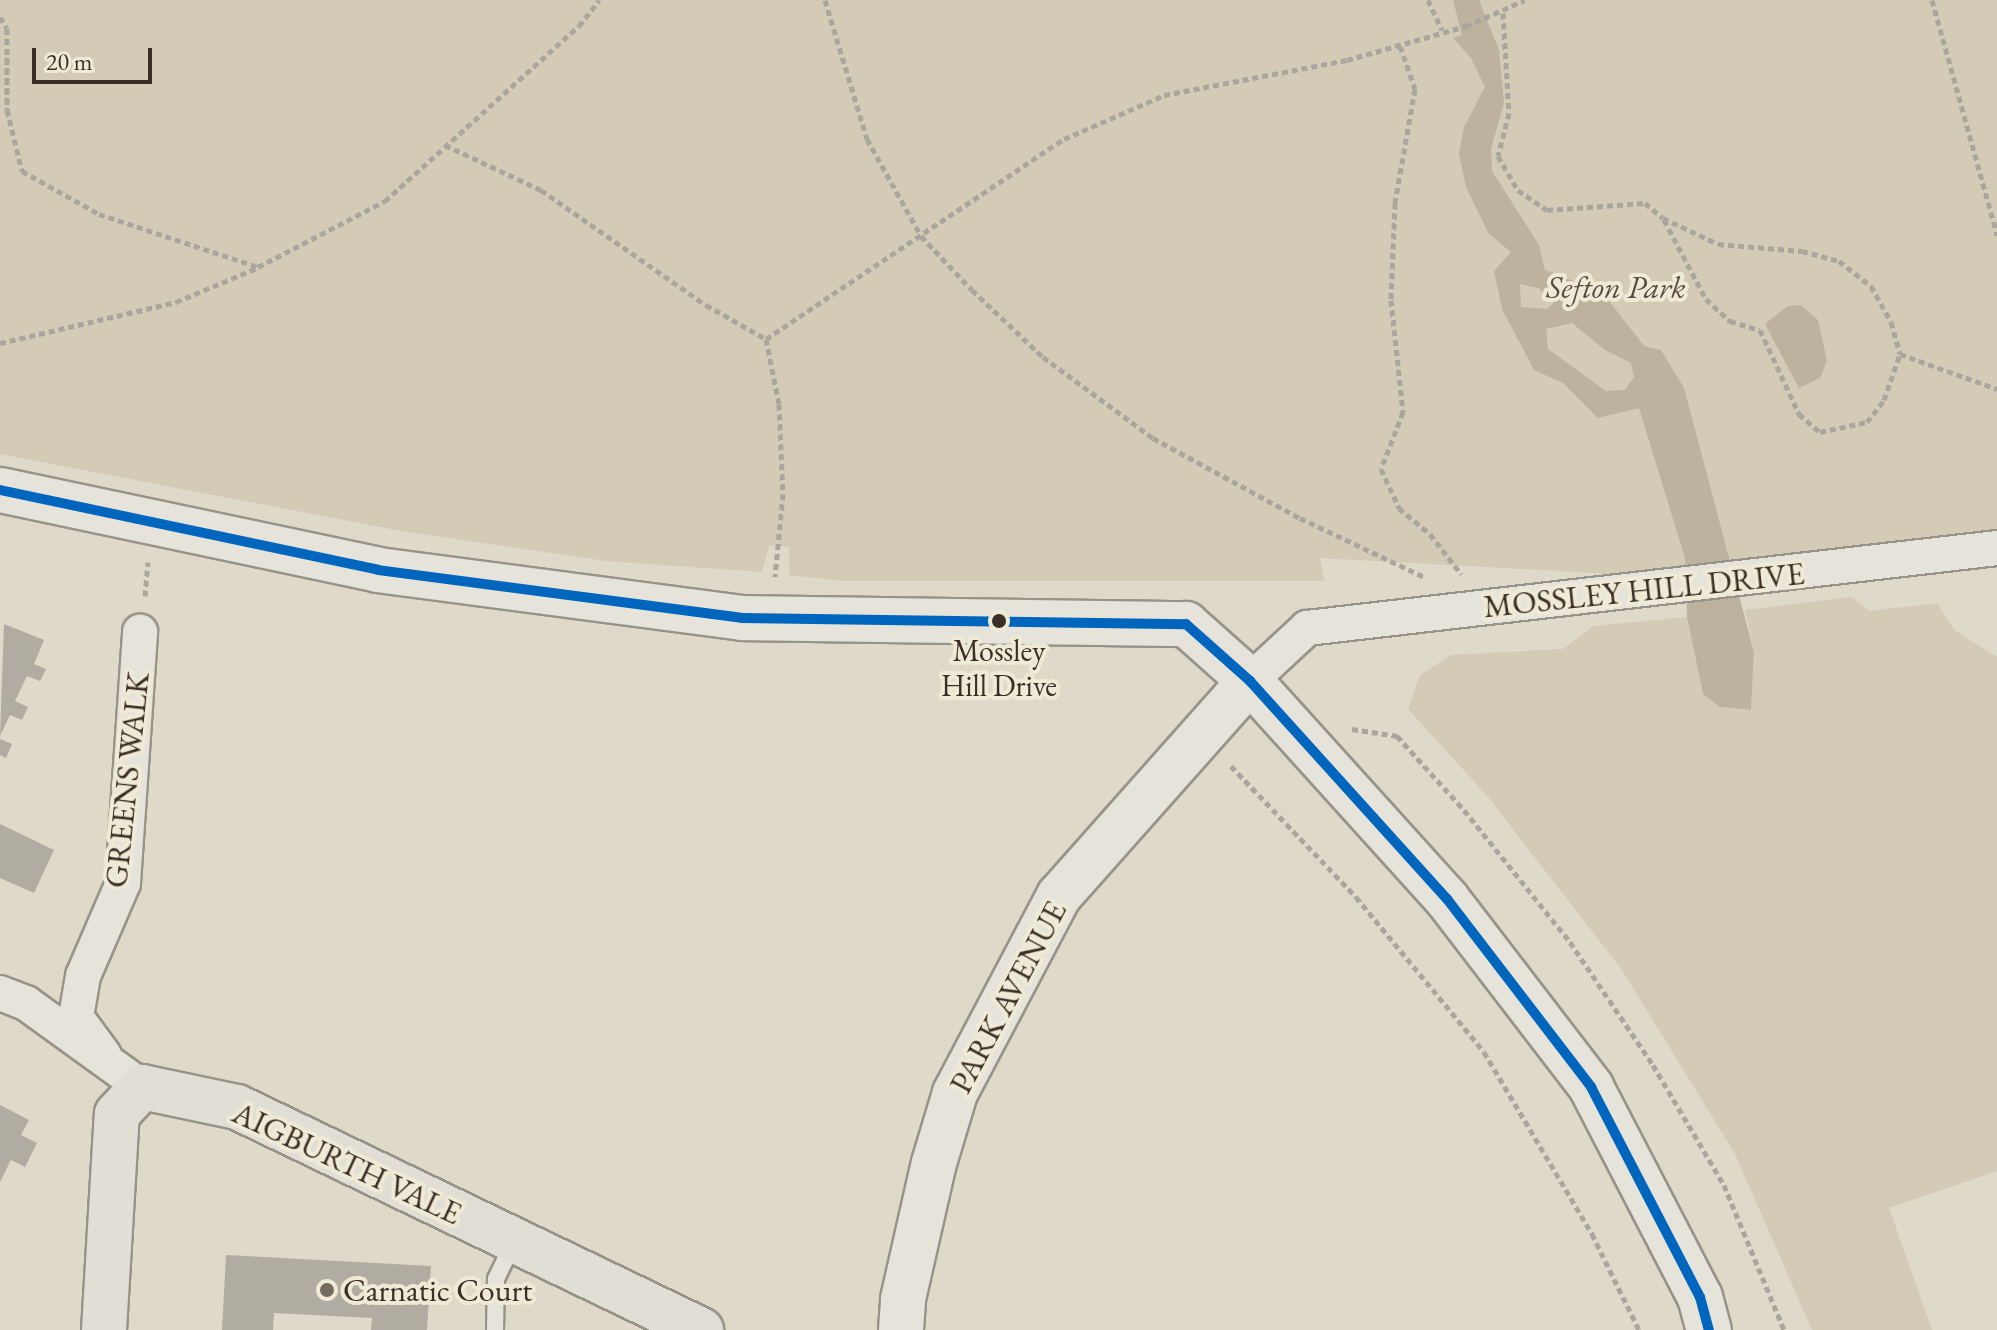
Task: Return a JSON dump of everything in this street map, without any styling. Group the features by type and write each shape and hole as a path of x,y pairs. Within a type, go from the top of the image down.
{"main road":[{"name":"AIGBURTH VALE","path":"142,1087 237,1107 701,1330"},
{"path":"104,1330 117,1114 142,1087"}],"street":[{"path":"0,490 153,526 378,570 772,619 1186,624 1250,681 1447,899 1591,1087 1700,1297 1709,1330"},
{"name":"MOSSLEY HILL DRIVE","path":"1250,681 1307,628 1486,606 1587,599 1997,548"},
{"name":"GREENS WALK","path":"104,1055 76,1017 83,976 123,883 140,632"},
{"name":"PARK AVENUE","path":"901,1330 903,1299 930,1178 955,1093 1059,896 1250,681"},
{"name":"AIGBURTH VALE","path":"0,993 26,1003 104,1055 142,1087"}],"lane":[{"path":"495,1330 496,1279 514,1242"}],"path":[{"path":"0,343 176,302 258,267 385,201 579,26 599,0"},
{"path":"825,0 867,139 921,236 1043,357 1153,438 1300,518 1429,579"},
{"path":"1428,0 1442,30"},
{"path":"766,339 1064,139 1164,95 1400,46 1442,30 1503,13 1525,0"},
{"path":"1932,0 1997,235"},
{"path":"1503,13 1509,113 1498,156 1518,190 1547,210 1645,203 1663,218 1718,244 1802,251 1839,261 1871,286 1891,322 1900,354 1884,400 1867,422 1820,432 1799,414 1760,330 1730,321 1706,299 1663,218"},
{"path":"0,17 7,28 7,110 22,171 99,214 258,267"},
{"path":"1400,46 1415,89 1395,203 1391,300 1403,412 1381,469 1399,508 1430,534 1486,606"},
{"path":"445,145 541,190 706,305 766,339 779,404 783,494 772,619"},
{"path":"1900,354 1997,389"},
{"path":"140,632 153,526"},
{"path":"1280,717 1397,736 1464,810 1570,942 1653,1065 1724,1185 1784,1330"},
{"path":"1203,737 1356,897 1484,1052 1592,1234 1639,1330"}],"green space":[{"name":"Sefton Park","path":"0,0 1997,0 1997,530 1632,575 1320,558 1325,581 842,581 789,575 789,547 769,546 762,572 606,561 401,531 0,454"},
{"path":"1851,597 1870,611 1937,603 1954,630 1997,657 1997,1171 1889,1208 1932,1330 1812,1330 1735,1154 1622,970 1488,797 1408,709 1420,675 1451,655 1563,649 1593,626 1687,617 1703,694 1720,707 1751,710 1754,652 1745,610"}],"shaded area":[{"path":"1453,0 1479,0 1499,50 1504,103 1491,149 1492,171 1539,245 1545,270 1603,293 1644,346 1661,350 1684,388 1754,652 1751,710 1720,707 1703,694 1687,617 1685,558 1639,408 1598,418 1563,383 1534,370 1502,309 1494,271 1511,252 1489,234 1466,187 1459,154 1464,127 1485,87 1471,58 1453,38 1462,35","holes":["1520,284 1538,288 1554,302 1547,309 1521,307","1572,323 1605,350 1631,363 1634,377 1625,390 1606,391 1548,349 1546,329"]},
{"path":"1801,305 1818,320 1827,361 1820,378 1799,388 1765,324 1788,306"}],"building":[{"path":"4,624 44,640 34,664 46,669 40,681 27,676 15,701 28,707 22,720 10,715 0,736"},
{"path":"0,739 12,744 6,758 0,755"},
{"path":"0,824 54,850 34,893 0,878"},
{"path":"0,1105 29,1120 21,1135 37,1143 25,1167 11,1160 0,1182"},
{"name":"Carnatic Court","path":"226,1255 431,1266 427,1330 371,1330 372,1318 274,1313 273,1330 222,1330"}],"transit line":[{"path":"0,490 378,570 742,618 1186,624 1250,681 1447,899 1591,1087 1700,1297 1709,1330"}],"place":[{"name":"Mossley Hill Drive","path":"999,621"},
{"name":"Carnatic Court","path":"327,1290"}]}
